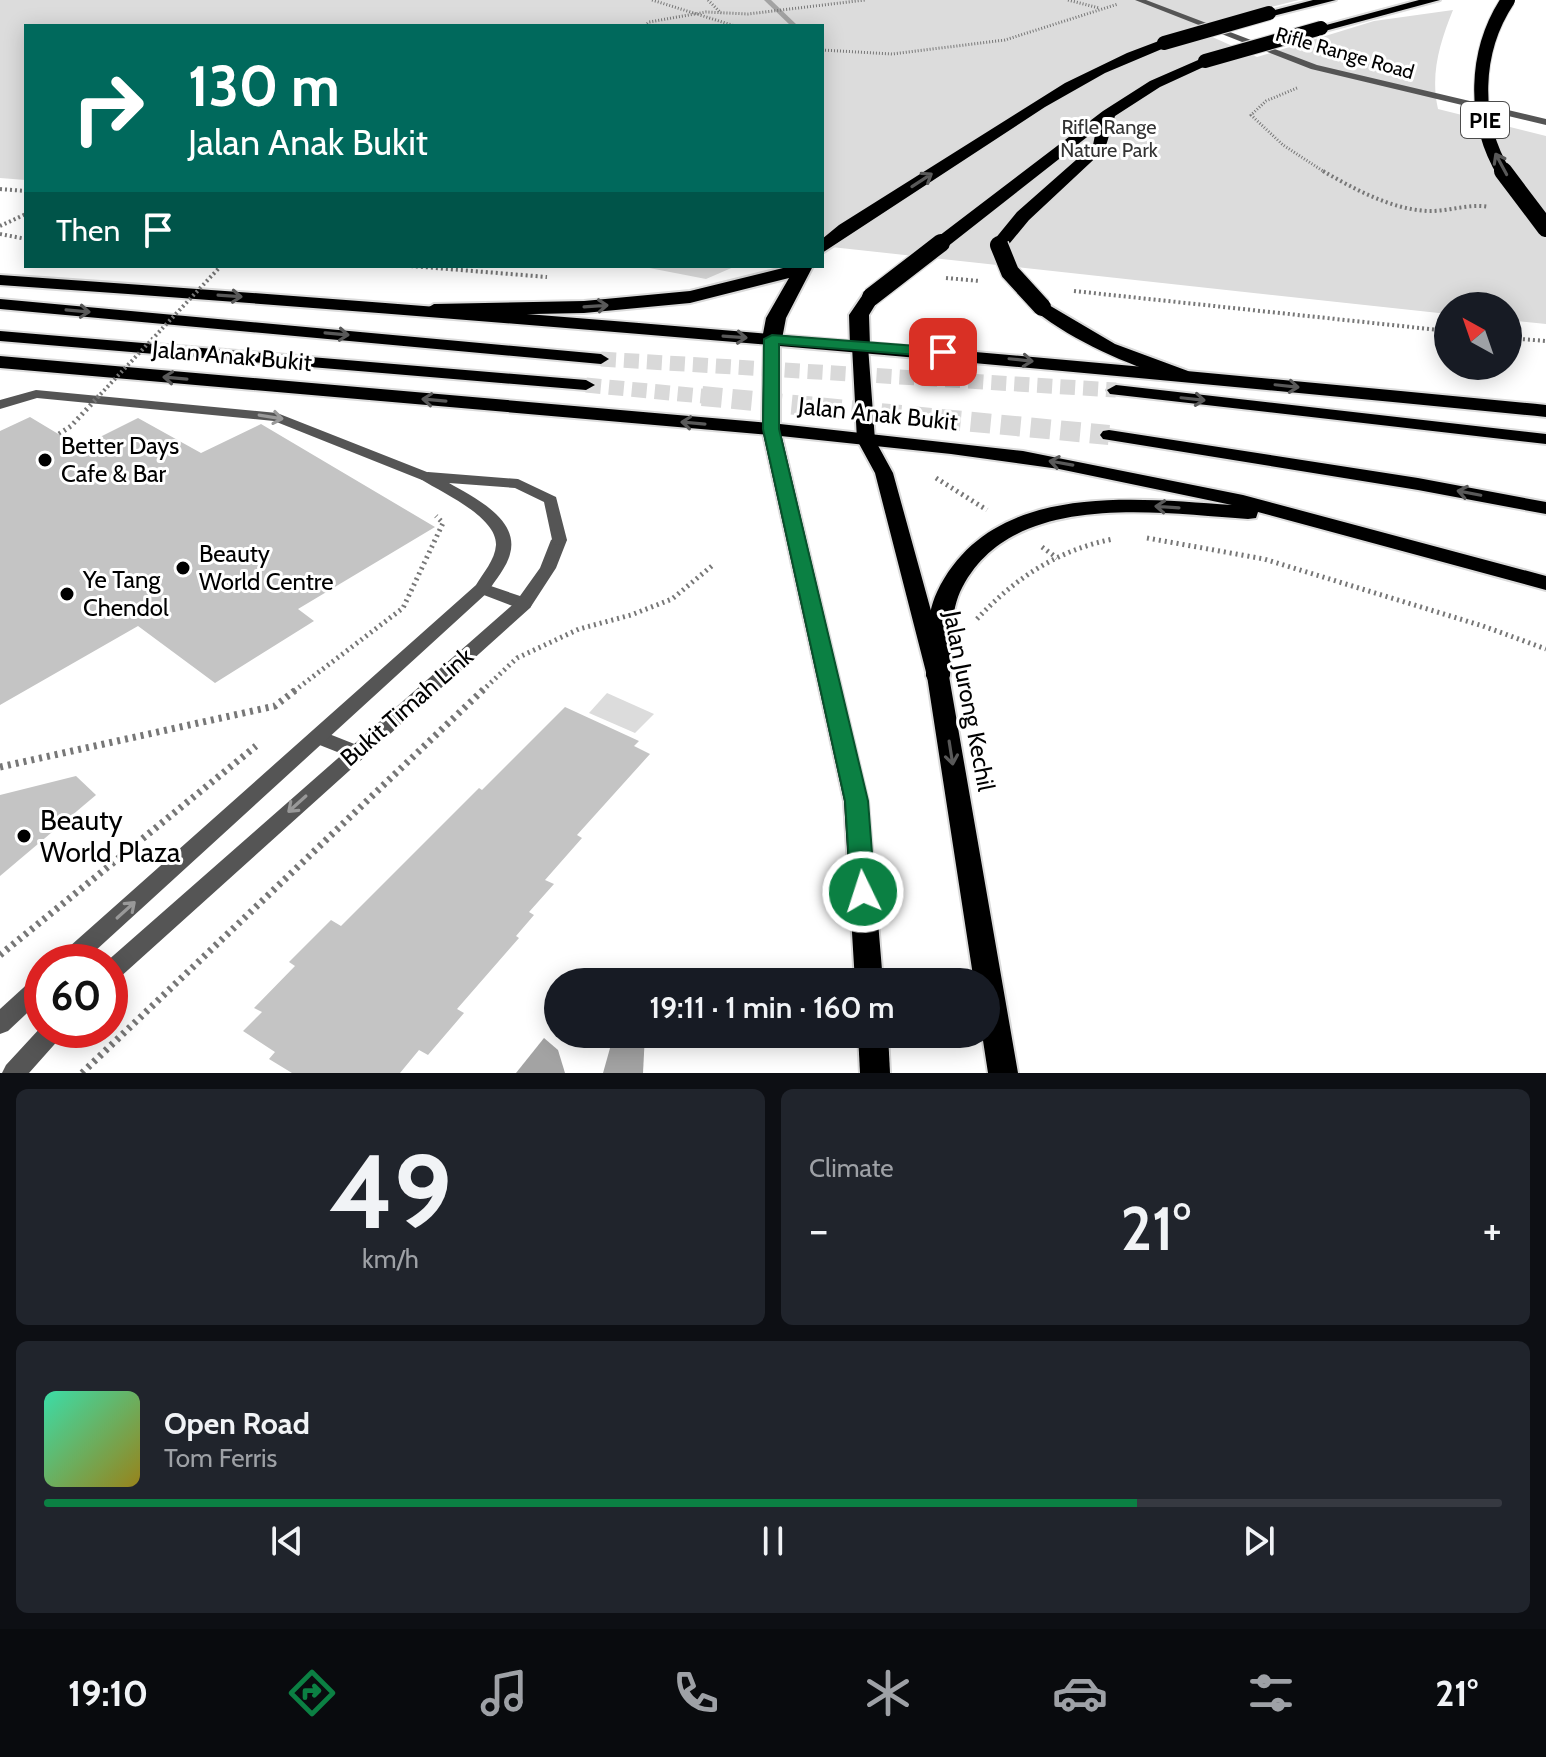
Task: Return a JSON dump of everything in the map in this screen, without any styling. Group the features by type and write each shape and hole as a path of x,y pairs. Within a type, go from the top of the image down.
{"highway":[{"path":"824,247 857,222 1105,64 1164,43 1269,13 1330,0"},
{"path":"860,346 859,315 871,297 1108,114 1155,84 1205,61 1434,0"},
{"name":"PIE","path":"1508,0 1491,33 1483,61 1484,118 1491,145 1503,171 1546,228"},
{"path":"1108,114 1100,146 1023,216 999,245 1002,261 1042,307 1078,332 1120,355 1181,375"},
{"path":"434,310 584,307 690,297 798,268"},
{"path":"772,339 776,318 801,268"},
{"path":"0,280 434,310 860,346 1546,411"},
{"name":"Jalan Anak Bukit","path":"0,362 931,444 1153,480 1301,516 1546,583"},
{"path":"938,676 942,613 949,590 978,551 1014,527 1042,515 1117,504 1301,516"}],"main road":[{"name":"Jalan Anak Bukit","path":"0,304 601,359"},
{"name":"Jalan Anak Bukit","path":"0,336 586,385"},
{"path":"772,339 771,429 856,801 868,968"},
{"name":"Jalan Jurong Kechil","path":"860,346 866,440 884,473 938,676 1003,1073"},
{"path":"1116,390 1546,439"},
{"path":"1109,435 1418,484 1546,508"},
{"path":"874,1048 875,1073"}],"street":[{"name":"Rifle Range Road","path":"1134,1 1336,73 1546,122"},
{"name":"Bukit Timah Link","path":"0,405 26,396 47,395 277,417 427,477 497,522 505,536 503,554 482,588 88,944"},
{"name":"Bukit Timah Link","path":"128,956 524,604 548,568 559,540 551,500 518,484 427,477"},
{"path":"482,588 524,604"},
{"path":"319,737 355,752"},
{"path":"0,1024 24,1002"},
{"path":"14,1073 37,1048"}],"path":[{"path":"652,0 729,24"},
{"path":"708,0 721,13"},
{"path":"647,24 706,12 748,14 865,0"},
{"path":"1068,0 1100,9"},
{"path":"824,50 892,54 1005,40 1134,1"},
{"path":"1336,73 1266,101 1251,115 1263,132 1364,195 1396,207 1427,211 1485,205 1498,211"},
{"path":"0,189 24,191"},
{"path":"0,226 24,215"},
{"path":"0,234 24,239"},
{"path":"59,434 71,426 219,268"},
{"path":"932,276 994,283"},
{"path":"1072,291 1434,330"},
{"path":"1522,339 1546,341"},
{"path":"0,767 275,706 403,608 443,523 433,512"},
{"path":"1134,535 1264,559 1483,626 1546,649"},
{"path":"976,631 977,618 1016,581 1072,549 1121,537"},
{"path":"82,1073 517,658 579,629 631,615 672,599 713,565"}],"green space":[{"name":"Rifle Range Nature Park","path":"0,0 1299,0 1190,27 1257,57 1374,21 1453,10 1438,58 1435,83 1438,109 1546,136 1546,324 1522,321 1522,292 1434,292 1434,312 824,246 824,24 24,24 24,180 0,178"},
{"path":"649,268 731,268 706,279"},
{"path":"607,693 654,714 635,733 589,713"}],"shaded area":[{"path":"544,1038 544,1048 558,1050 565,1073 516,1073"},
{"path":"610,1048 644,1048 643,1073 603,1073"}],"building":[{"name":"Beauty World Centre","path":"30,417 80,447 138,418 201,453 261,424 435,527 298,609 314,621 215,683 138,626 0,705 0,431"},
{"path":"565,707 639,741 634,746 650,754 577,835 582,838 545,880 554,884 529,912 534,915 516,936 519,938 457,1009 464,1013 428,1055 419,1050 400,1073 292,1073 269,1059 275,1052 243,1031 262,1012 254,1008 295,966 289,962 331,920 341,926"},
{"name":"Beauty World Plaza","path":"76,776 96,795 0,876 0,795"}],"waterway":[{"path":"767,0 793,24"}],"tunnel":[{"path":"601,359 1116,390"},
{"path":"586,385 710,397"},
{"path":"702,396 710,397"},
{"path":"710,397 723,398"},
{"path":"710,397 1109,435"}],"place":[{"name":"Better Days Cafe & Bar","path":"45,460"},
{"name":"Beauty World Centre","path":"183,568"},
{"name":"Ye Tang Chendol","path":"67,594"},
{"name":"Beauty World Plaza","path":"24,836"}],"route":[{"path":"863,892 856,801 771,429 772,339 943,352"}]}
